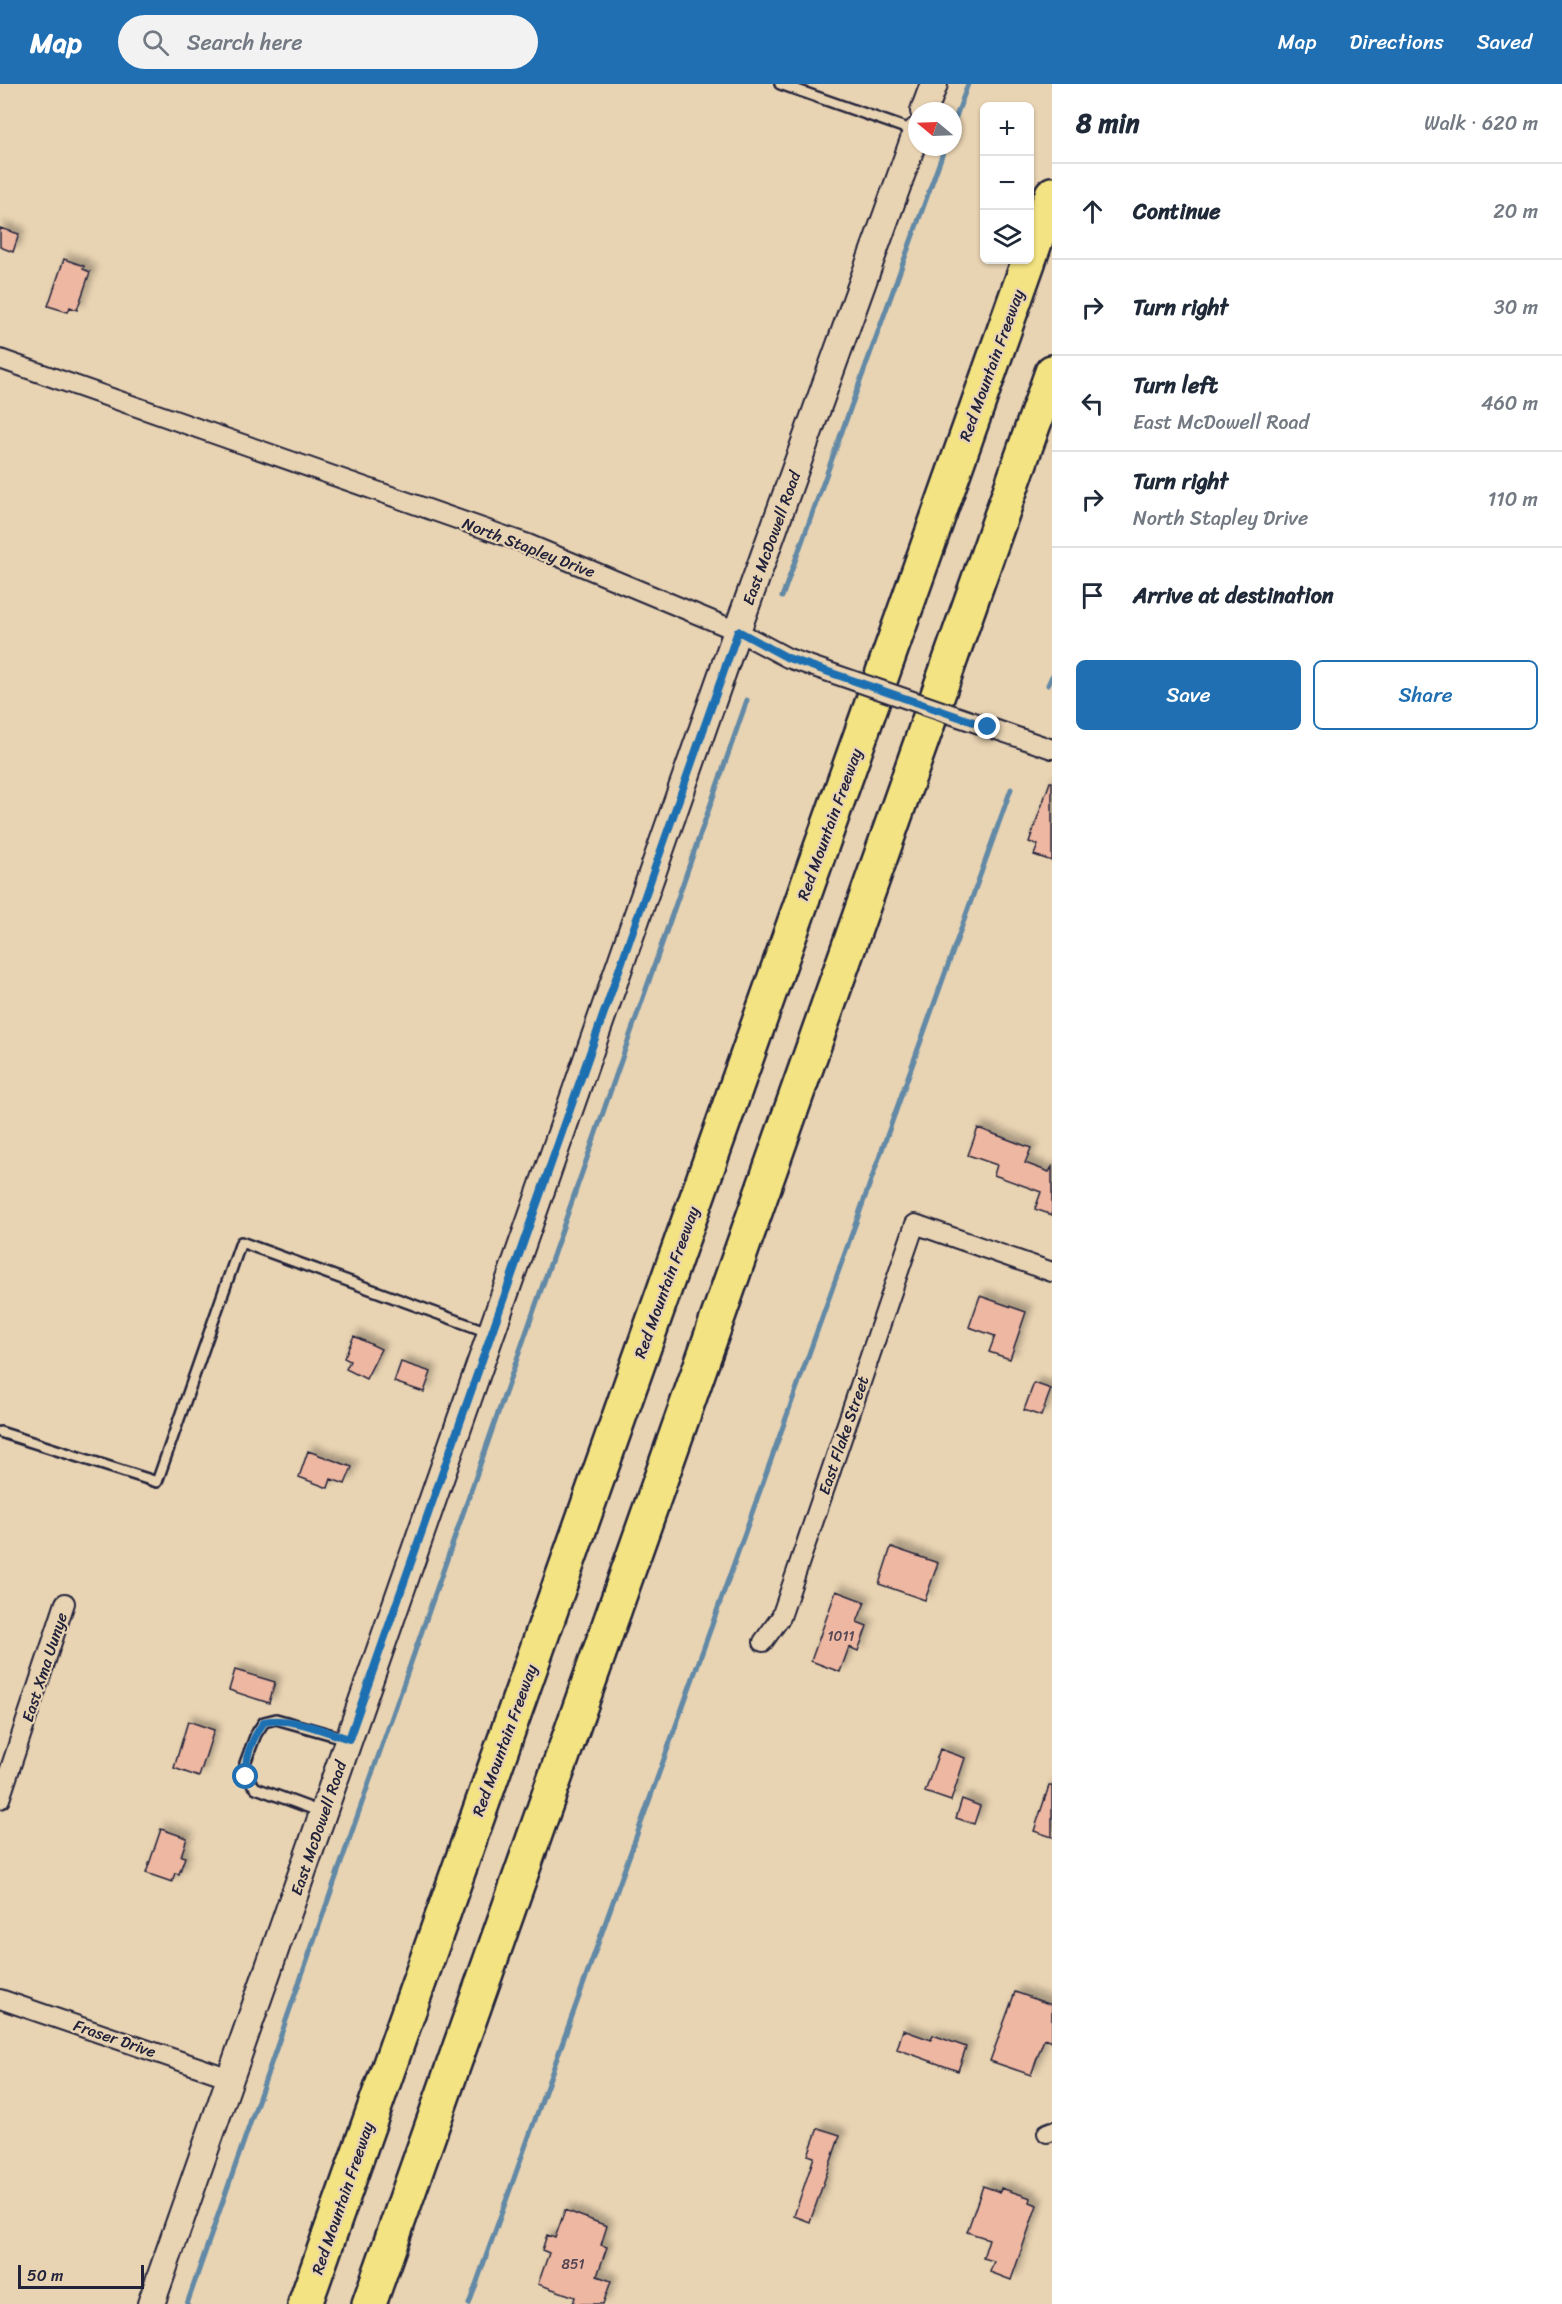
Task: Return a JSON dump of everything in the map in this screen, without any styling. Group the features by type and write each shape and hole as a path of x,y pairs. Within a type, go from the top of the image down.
{"highway":[{"name":"Red Mountain Freeway","path":"1034,245 1052,194"},
{"name":"Red Mountain Freeway","path":"305,2304 1027,264"},
{"path":"369,2304 1052,372"}],"street":[{"path":"927,102 934,84"},
{"name":"East McDowell Road","path":"151,2304 738,631 908,156"},
{"name":"North Stapley Drive","path":"0,359 528,544 738,631 788,658 1052,749"},
{"name":"East Flake Street","path":"763,1642 781,1617 915,1224 1052,1272"},
{"name":"East Xma Uunye","path":"0,1799 65,1604"},
{"name":"Fraser Drive","path":"0,1999 230,2078"}],"lane":[{"path":"780,84 908,128"},
{"path":"0,1432 157,1482 241,1242 491,1333"},
{"path":"323,1812 256,1788 246,1777 245,1763 256,1734 264,1722 288,1721 349,1739"}],"building":[{"path":"0,228 19,234 13,252 0,247"},
{"path":"64,259 84,266 83,269 90,272 77,310 70,307 68,312 48,306"},
{"path":"1050,782 1052,782 1052,861 1034,855 1038,845 1029,842"},
{"path":"978,1128 1031,1148 1025,1163 1049,1172 1052,1167 1052,1215 1035,1209 1041,1192 994,1175 997,1165 968,1155"},
{"path":"980,1296 1026,1312 1010,1359 989,1352 995,1336 969,1327"},
{"path":"354,1336 381,1349 366,1379 346,1369 350,1361 344,1358"},
{"path":"401,1362 431,1372 424,1392 394,1382"},
{"path":"1034,1383 1051,1389 1041,1416 1024,1410"},
{"path":"308,1451 352,1467 345,1484 331,1479 328,1488 299,1477"},
{"path":"891,1547 938,1563 925,1600 879,1584"},
{"path":"836,1591 865,1602 857,1622 867,1626 858,1651 849,1647 840,1672 811,1661"},
{"path":"235,1670 275,1682 269,1703 229,1690"},
{"path":"188,1721 214,1730 199,1777 174,1768"},
{"path":"940,1749 965,1758 951,1801 925,1792"},
{"path":"1049,1786 1052,1786 1052,1837 1034,1831"},
{"path":"962,1799 980,1806 974,1824 956,1818"},
{"path":"161,1829 187,1838 181,1856 185,1857 179,1874 175,1873 172,1882 146,1873"},
{"path":"1015,1992 1052,2005 1052,2042 1044,2039 1031,2075 990,2061"},
{"path":"903,2030 931,2040 933,2035 966,2047 958,2071 897,2049"},
{"path":"818,2128 840,2135 810,2222 794,2216 814,2157 808,2155"},
{"path":"983,2186 1000,2192 1001,2188 1031,2198 1030,2202 1037,2205 1011,2280 990,2272 994,2261 983,2258 989,2239 967,2232"},
{"path":"565,2210 607,2226 601,2245 607,2247 597,2276 611,2281 603,2304 573,2304 575,2297 538,2284 549,2253 542,2250 547,2235 555,2238"}],"waterway":[{"path":"961,102 968,84"},
{"path":"782,597 942,156"},
{"path":"1048,685 1052,676"},
{"path":"187,2304 747,700"},
{"path":"469,2304 1011,789"}],"route":[{"path":"246,1777 245,1763 256,1734 264,1722 276,1719 288,1721 349,1739 738,631 788,658 988,727"}]}
